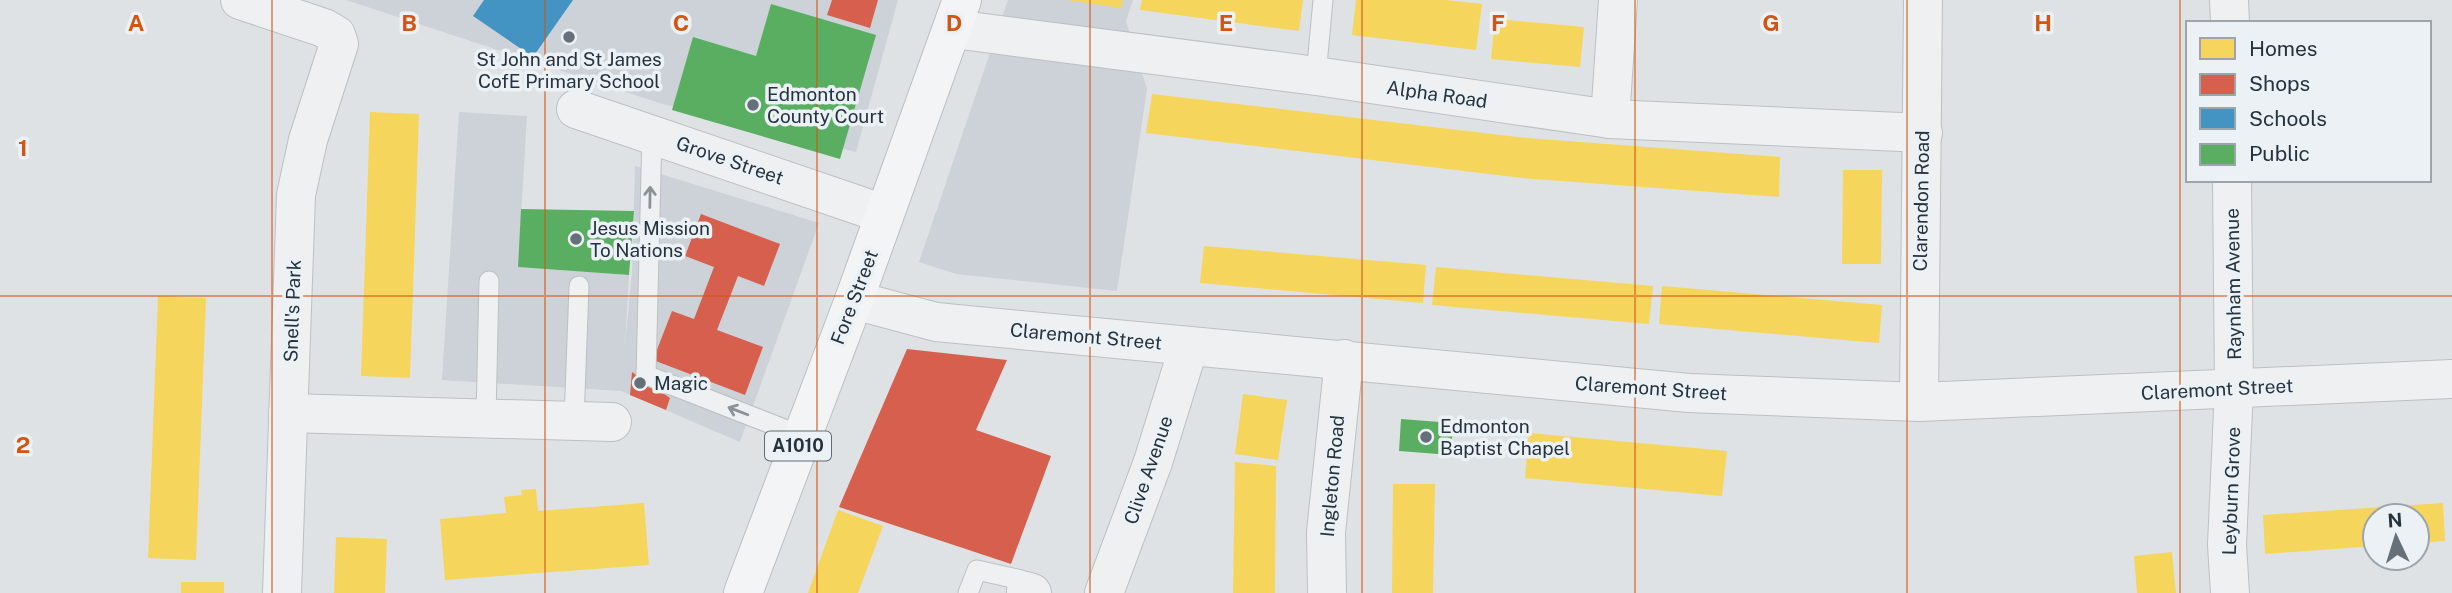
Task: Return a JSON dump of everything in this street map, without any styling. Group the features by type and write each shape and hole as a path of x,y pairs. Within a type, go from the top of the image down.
{"main road":[{"name":"Fore Street","path":"743,593 958,15"}],"street":[{"name":"Snell's Park","path":"240,0 336,35 340,50 307,140 296,195 282,593"},
{"path":"1610,119 1618,0"},
{"name":"Clarendon Road","path":"1919,402 1923,0"},
{"path":"2229,0 2230,21"},
{"name":"Alpha Road","path":"958,15 1316,76 1610,119 1923,133"},
{"name":"Grove Street","path":"576,108 884,214"},
{"name":"Raynham Avenue","path":"2232,182 2234,388"},
{"name":"Claremont Street","path":"854,300 936,322 1689,393 1919,402 2452,379"},
{"name":"Clive Avenue","path":"1104,593 1153,462 1189,346"},
{"name":"Ingleton Road","path":"1326,593 1326,532 1344,359"},
{"name":"Leyburn Grove","path":"2230,593 2227,545 2234,388"},
{"path":"288,413 612,422"}],"lane":[{"path":"1316,76 1324,0"},
{"path":"652,133 646,374 802,436"},
{"path":"486,418 489,281"},
{"path":"574,421 579,286"},
{"path":"968,593 977,570 1021,580 1029,592"}],"shaded area":[{"path":"346,0 898,0 856,152 659,103"},
{"path":"1008,0 1133,0 1126,21 1147,89 1117,291 956,274 919,262"},
{"path":"459,112 527,116 518,267 629,275 625,346 632,272 635,166 819,223 740,442 621,391 442,380"}],"building: Homes":[{"path":"1067,0 1123,0 1121,8"},
{"path":"1142,0 1303,0 1299,31 1140,10"},
{"path":"1356,0 1446,0 1482,4 1476,50 1352,35"},
{"path":"1495,19 1584,27 1580,67 1491,59"},
{"path":"1152,94 1527,138 1780,157 1779,197 1522,178 1146,133"},
{"path":"370,112 419,114 410,378 361,376"},
{"path":"1843,170 1882,170 1881,264 1842,264"},
{"path":"1204,246 1426,265 1423,303 1200,283"},
{"path":"1436,267 1653,286 1649,324 1432,305"},
{"path":"1662,286 1882,305 1879,343 1659,324"},
{"path":"158,296 206,298 196,560 148,558"},
{"path":"1243,394 1287,400 1278,460 1235,454"},
{"path":"1529,433 1727,451 1722,496 1525,478"},
{"path":"1235,462 1276,466 1275,593 1233,593"},
{"path":"1393,484 1435,484 1433,593 1392,593"},
{"path":"536,489 538,511 644,503 649,565 445,580 440,519 506,513 504,497 522,495 521,490"},
{"path":"2443,503 2445,541 2431,542 2431,504"},
{"path":"2361,508 2361,547 2265,554 2263,515"},
{"path":"838,510 883,526 858,593 808,593"},
{"path":"336,537 387,539 385,593 334,593"},
{"path":"2172,552 2176,593 2137,593 2134,556"},
{"path":"181,582 224,582 224,593 181,593"}],"building: Shops":[{"path":"832,0 878,0 870,28 827,15"},
{"path":"701,214 780,244 764,286 738,276 717,330 763,347 745,395 653,360 672,311 694,319 714,267 685,256"},
{"path":"907,349 1007,360 976,430 1051,456 1011,564 839,507"},
{"name":"Magic","path":"632,372 670,398 666,410 630,395"}],"building: Schools":[{"path":"484,0 573,0 533,57 473,16"}],"building: Public":[{"path":"771,4 876,35 840,159 672,110 693,37 756,56"},
{"name":"Jesus Mission To Nations","path":"521,209 634,211 629,275 518,267"},
{"name":"Edmonton Baptist Chapel","path":"1401,419 1453,423 1451,455 1399,451"}],"place":[{"name":"St John and St James CofE Primary School","path":"569,37"},
{"name":"Edmonton County Court","path":"753,105"},
{"name":"Jesus Mission To Nations","path":"576,239"},
{"name":"Magic","path":"640,383"},
{"name":"Edmonton Baptist Chapel","path":"1426,437"}]}
